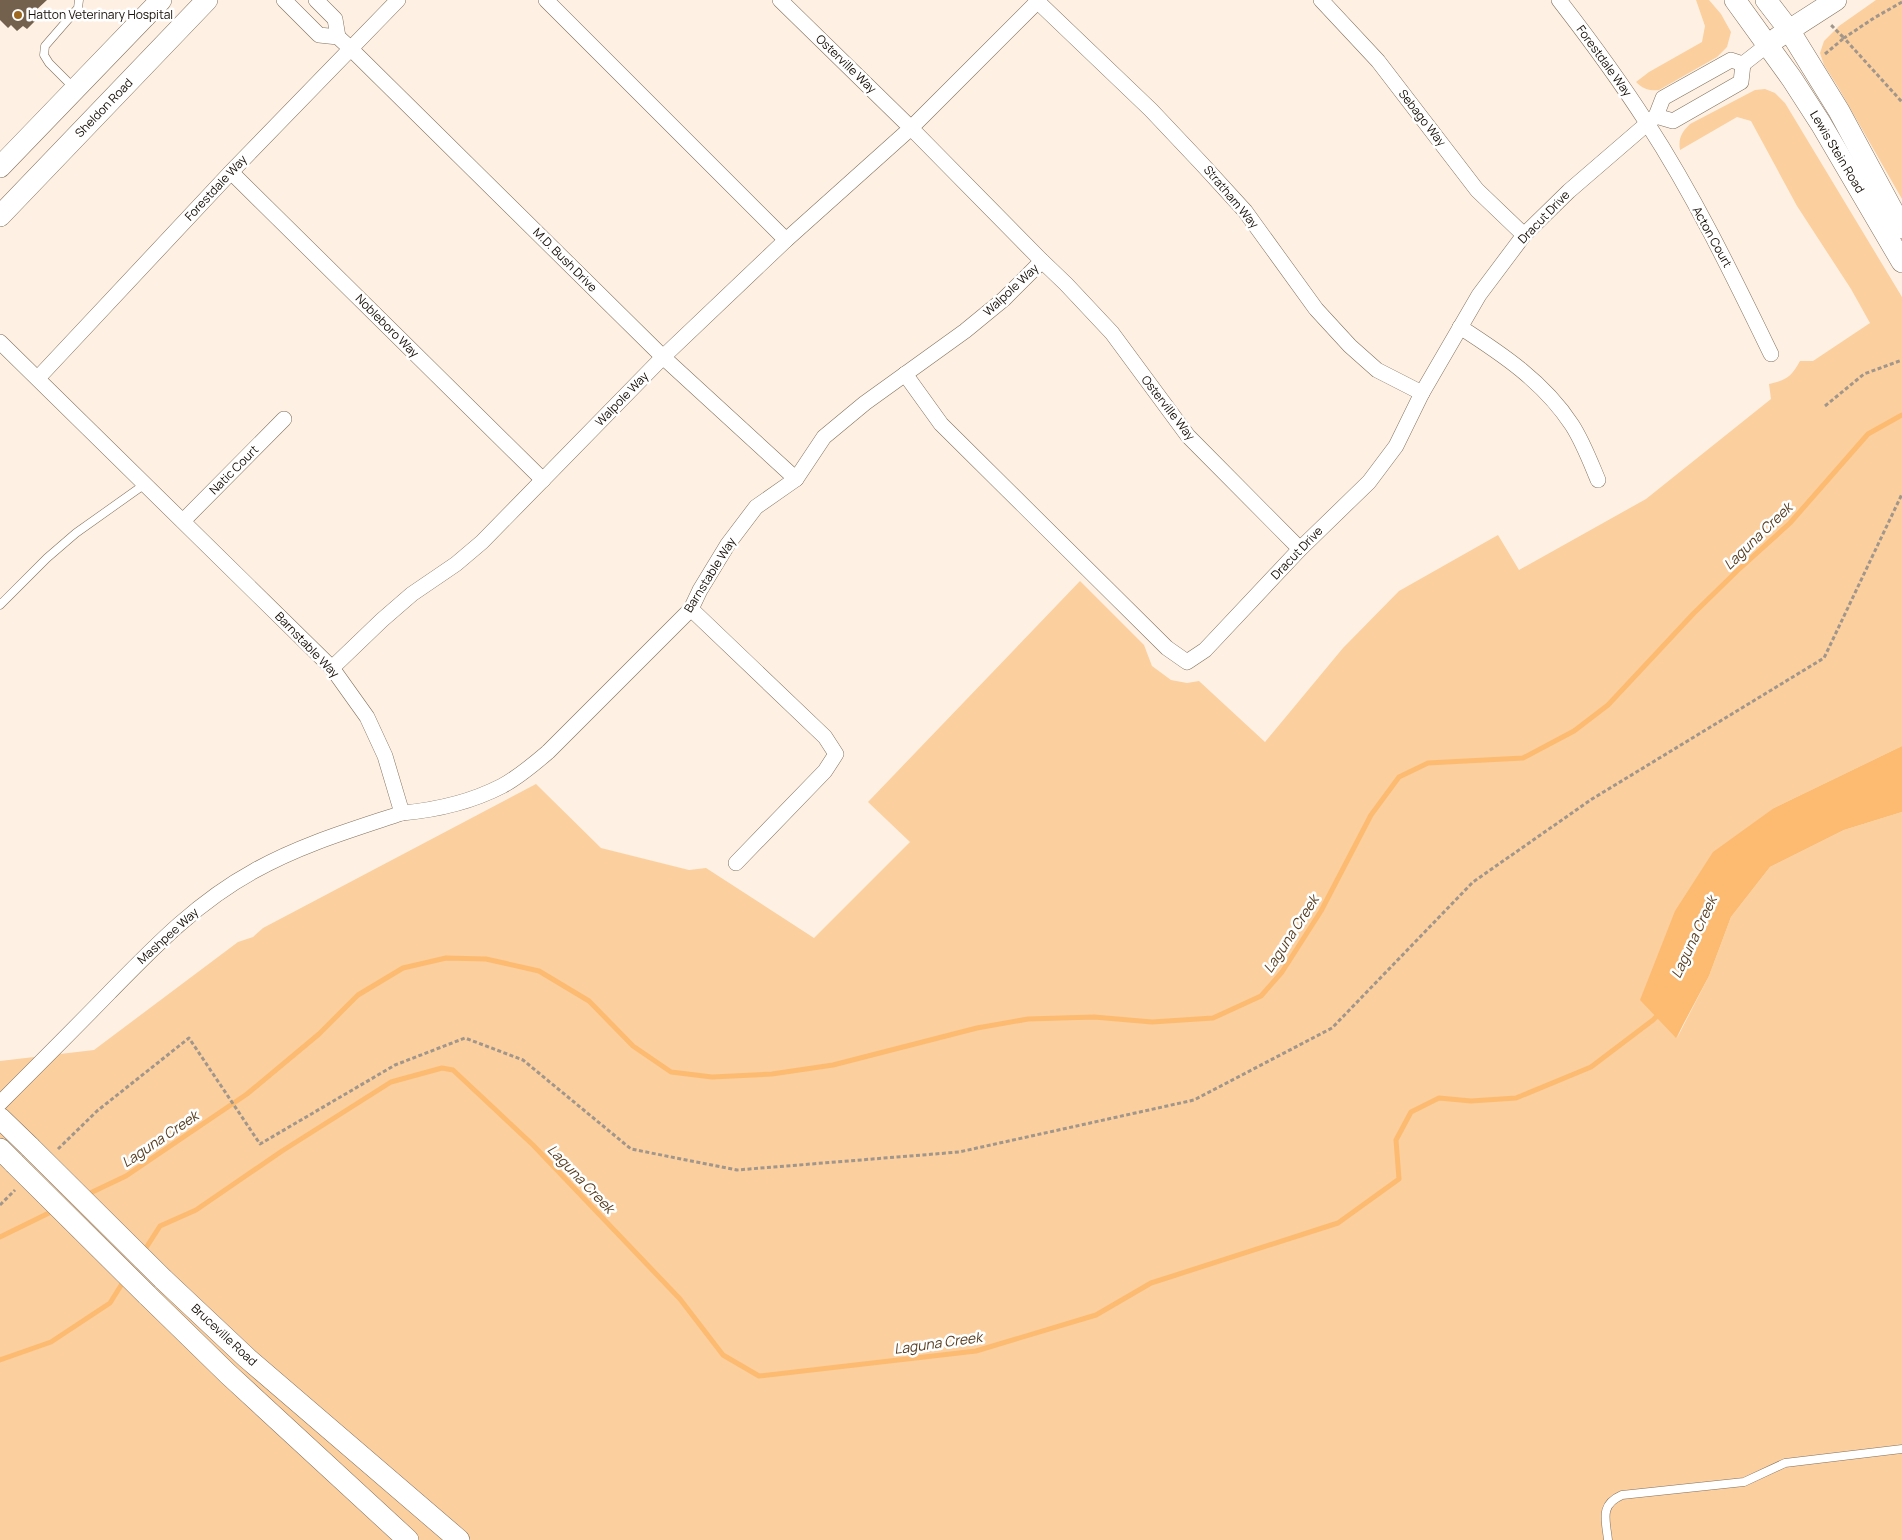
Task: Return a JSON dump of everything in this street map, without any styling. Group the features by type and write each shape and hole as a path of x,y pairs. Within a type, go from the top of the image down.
{"main road":[{"path":"0,168 161,0"},
{"name":"Sheldon Road","path":"0,216 207,0"},
{"name":"Lewis Stein Road","path":"1735,0 1766,46 1792,79 1821,124 1902,262"},
{"name":"Lewis Stein Road","path":"1766,0 1789,30 1838,111 1902,228"},
{"path":"1766,46 1836,0"},
{"name":"Bruceville Road","path":"0,1118 247,1358 459,1540"},
{"name":"Bruceville Road","path":"7,1156 228,1374 408,1540"}],"street":[{"name":"M.D. Bush Drive","path":"284,0 319,35 338,37 350,48 662,357 796,479"},
{"name":"M.D. Bush Drive","path":"316,0 335,19 338,37"},
{"name":"Forestdale Way","path":"38,378 231,172 398,0"},
{"path":"546,0 786,240"},
{"name":"Osterville Way","path":"780,0 911,128"},
{"name":"Walpole Way","path":"332,668 412,594 456,564 482,542 662,357 786,240 911,128 1038,0"},
{"name":"Stratham Way","path":"1038,0 1151,110 1245,211 1316,309 1350,346 1377,370 1422,393"},
{"name":"Sebago Way","path":"1320,0 1378,61 1477,190 1524,235"},
{"name":"Forestdale Way","path":"1558,0 1652,120"},
{"path":"1652,120 1673,121 1741,82 1743,64 1766,46"},
{"name":"Dracut Drive","path":"905,374 941,424 1167,648 1186,662 1204,650 1300,549 1369,482 1396,446 1422,393 1479,295 1524,235 1569,192 1652,120 1662,98 1731,60 1743,64"},
{"name":"Acton Court","path":"1652,120 1724,258 1771,354"},
{"name":"Walpole Way","path":"796,479 824,437 865,403 965,331 1004,299 1042,261 911,128"},
{"name":"Nobleboro Way","path":"231,172 543,480"},
{"name":"Osterville Way","path":"1042,261 1112,333 1188,436 1300,549"},
{"path":"1460,327 1501,353 1521,369 1554,403 1571,424 1585,449 1598,480"},
{"name":"Barnstable Way","path":"0,342 332,668 367,717 382,748 402,813 428,810 470,799 502,786 524,772 548,752 691,609 700,590 728,544 756,507 796,479"},
{"name":"Natic Court","path":"183,520 284,418"},
{"path":"691,609 825,736 836,754 824,770 736,863"},
{"name":"Mashpee Way","path":"0,1103 148,953 182,921 213,897 252,872 292,852 402,813"}],"lane":[{"path":"76,89 49,63 44,55 45,46 78,8 79,0"},
{"path":"0,605 76,533 145,484"},
{"path":"1608,1540 1605,1511 1613,1499 1622,1495 1744,1482 1785,1463 1902,1449"}],"path":[{"path":"1902,2 1844,38 1902,102"},
{"path":"1825,406 1864,374 1902,360"},
{"path":"55,1151 97,1112 189,1038 260,1144 394,1065 465,1038 523,1060 631,1149 737,1170 959,1152 1194,1100 1332,1028 1473,882 1592,799 1824,658 1902,494"},
{"path":"0,1205 21,1185"}],"shaded area":[{"path":"1696,0 1709,0 1721,14 1731,32 1727,47 1717,57 1659,90 1649,90 1641,86 1636,82 1649,72 1702,42 1705,26"},
{"path":"1876,0 1902,0 1902,199 1824,65 1820,53 1824,41 1839,26"},
{"path":"1765,89 1775,93 1785,103 1902,297 1902,746 1774,808 1677,1038 1709,976 1731,917 1770,867 1844,830 1902,812 1902,1540 0,1540 0,1061 94,1050 238,942 253,937 263,928 536,784 601,848 689,870 706,868 814,938 910,842 868,802 1080,581 1144,645 1152,666 1171,680 1187,683 1199,681 1265,742 1343,648 1399,591 1498,535 1519,570 1646,499 1771,399 1769,384 1780,381 1791,374 1800,361 1813,361 1870,323 1851,289 1797,206 1751,121 1737,117 1680,150 1681,136 1690,124 1755,90"}],"water":[{"path":"1902,746 1902,812 1844,830 1770,867 1731,917 1709,976 1676,1038 1640,1000 1675,911 1713,852 1774,808"}],"building":[{"name":"Hatton Veterinary Hospital","path":"0,0 47,0 34,12 39,17 27,29 23,26 17,31 11,25 8,28 0,20"}],"waterway":[{"name":"Laguna Creek","path":"86,1195 126,1176 247,1094 319,1034 358,995 403,968 446,958 486,959 539,971 589,1001 633,1046 671,1072 712,1077 772,1074 833,1065 977,1028 1028,1019 1094,1017 1152,1022 1213,1018 1261,996 1282,972 1321,911 1371,815 1399,777 1428,763 1523,758 1574,731 1608,705 1694,613 1790,523 1868,434 1902,415"},
{"name":"Laguna Creek","path":"144,1251 160,1226 196,1210 282,1151 391,1082 442,1068 453,1070 533,1145 680,1299 723,1355 759,1376 976,1351 1096,1315 1151,1283 1338,1223 1399,1179 1396,1140 1411,1112 1439,1098 1471,1101 1516,1098 1591,1067 1660,1013"},
{"name":"Laguna Creek","path":"0,1237 53,1211"},
{"name":"Laguna Creek","path":"0,1360 51,1342 110,1303 125,1279"}],"place":[{"name":"Hatton Veterinary Hospital","path":"18,15"}]}
